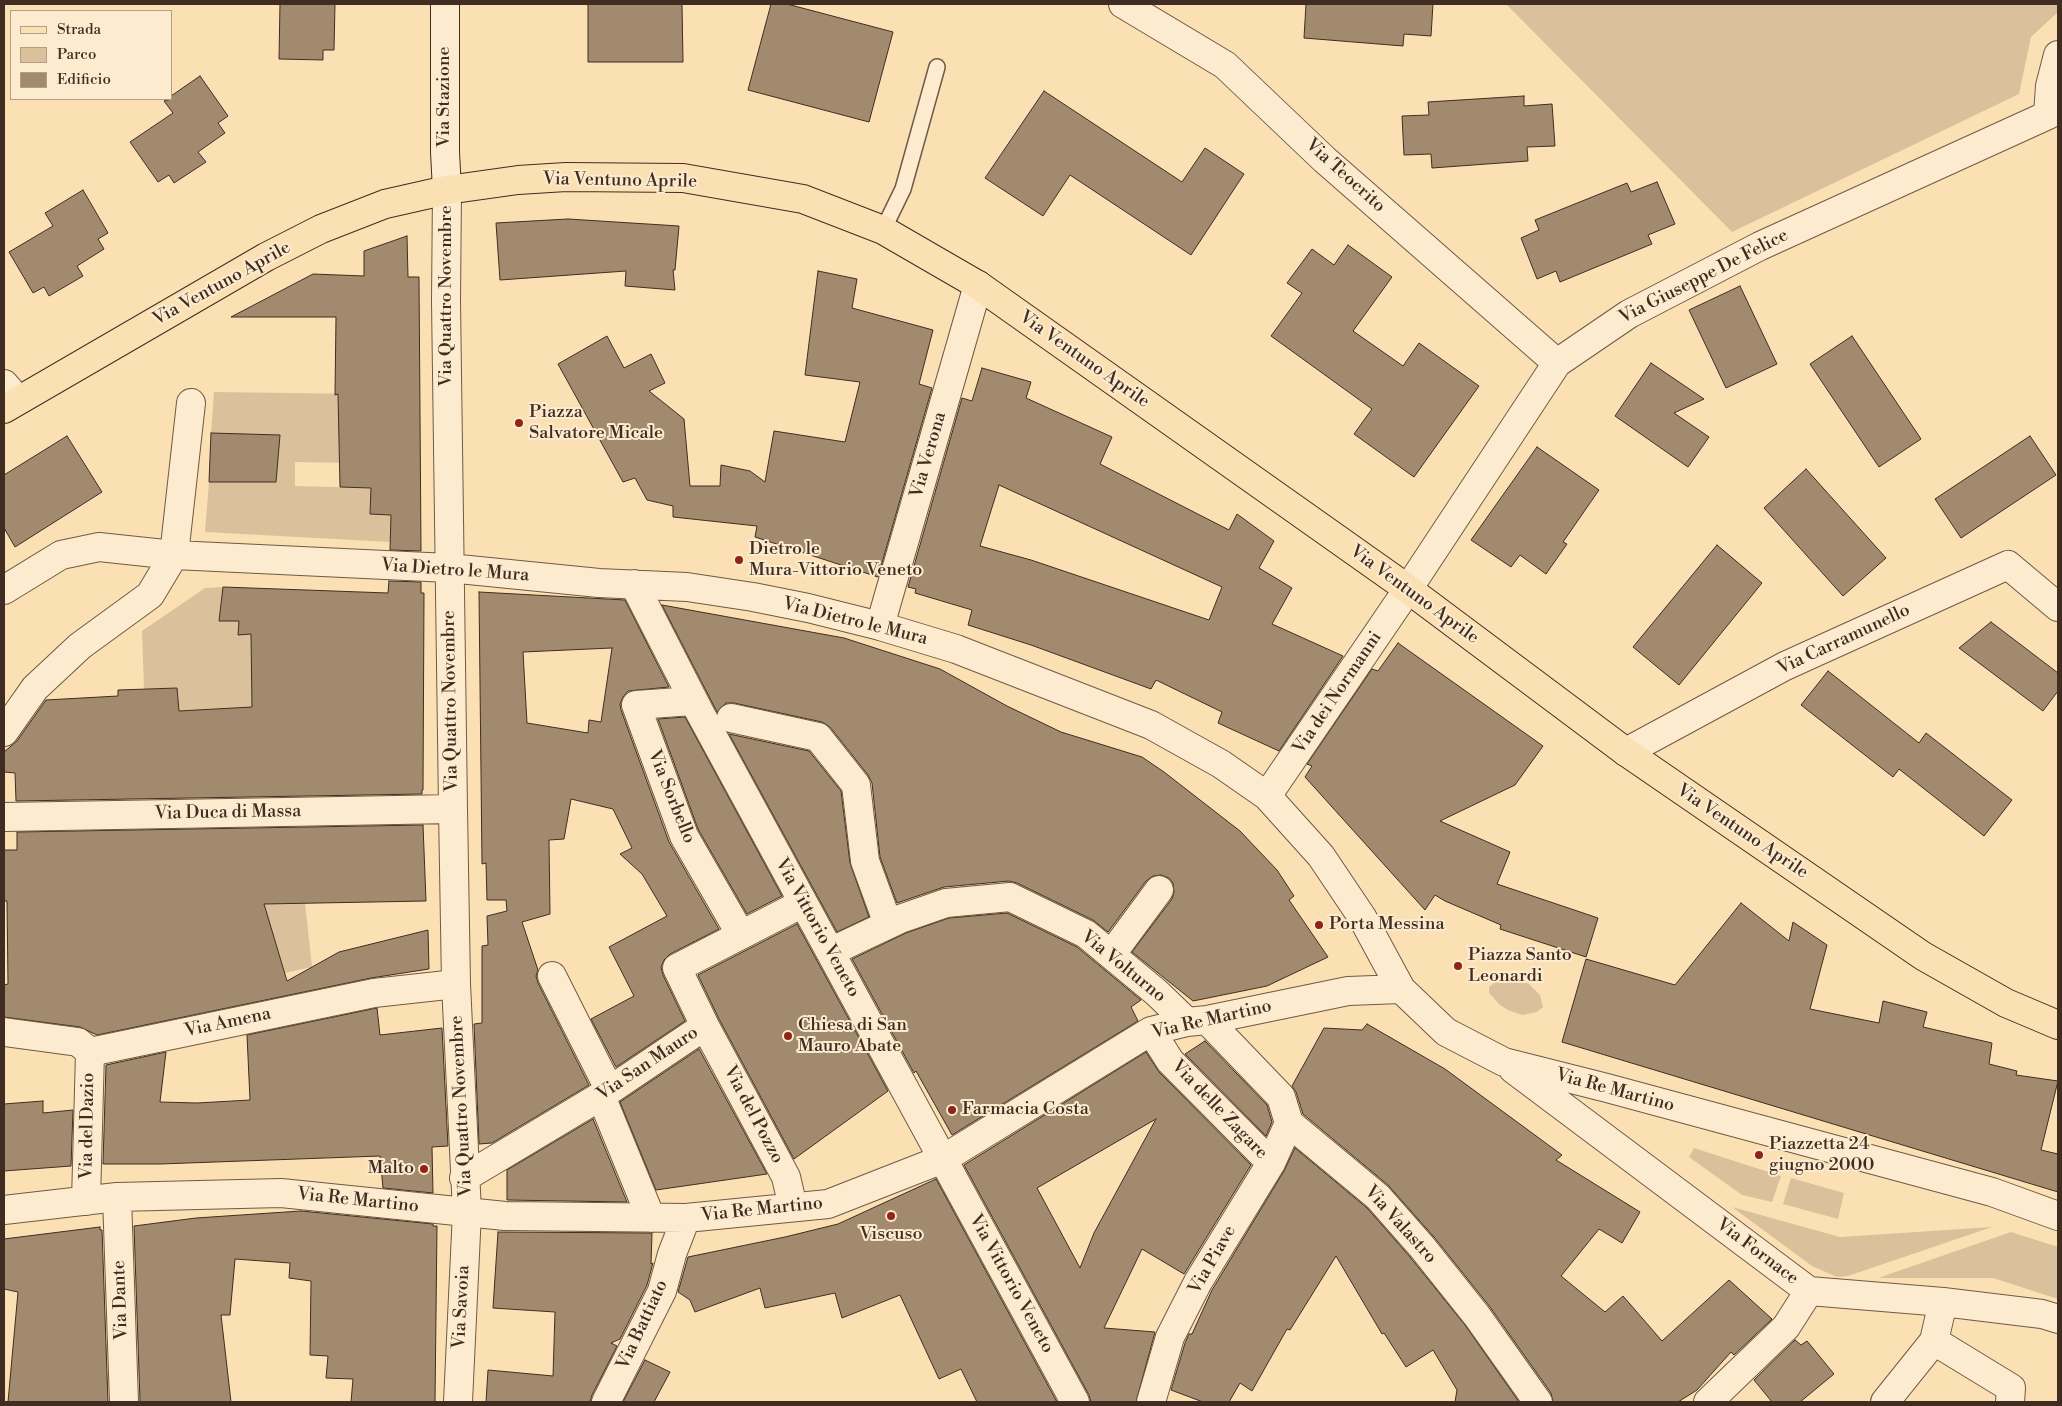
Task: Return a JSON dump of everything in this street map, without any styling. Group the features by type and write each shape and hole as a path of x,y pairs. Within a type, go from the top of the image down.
{"main road":[{"name":"Via Ventuno Aprile","path":"8,398 266,257 321,229 385,204 447,190 518,180 566,177 683,178 804,199 883,230 978,285 1408,589 1626,752 1923,956 2006,1003 2058,1025"}],"street":[{"name":"Via Stazione","path":"446,4 445,152 447,190"},
{"name":"Via Teocrito","path":"1123,4 1225,65 1325,160 1557,363"},
{"name":"Via Giuseppe De Felice","path":"1408,589 1557,363 1628,314 1760,246 2048,116 2050,86 2058,55"},
{"name":"Via Quattro Novembre","path":"447,190 446,301 449,568 456,984 466,1212"},
{"name":"Via Verona","path":"880,626 978,285"},
{"path":"4,732 35,688 80,646 150,595 174,555 191,403"},
{"name":"Via Dietro le Mura","path":"4,590 61,555 99,547 174,555 449,568 687,587 808,608 880,626 956,649 1150,725 1221,764 1268,796 1321,856 1362,917 1401,989"},
{"name":"Via Carramunello","path":"1626,752 1785,666 2008,565 2058,607"},
{"name":"Via Vittorio Veneto","path":"634,584 693,701 1075,1402"},
{"name":"Via dei Normanni","path":"1268,796 1408,589"},
{"name":"Via Sorbello","path":"693,701 636,705 684,836 740,935"},
{"path":"730,718 818,738 856,785 865,861 888,924"},
{"name":"Via Duca di Massa","path":"4,817 453,809"},
{"path":"1111,955 1158,890"},
{"name":"Via Volturno","path":"830,952 888,924 946,904 1010,897 1086,934 1197,1021"},
{"name":"Via San Mauro","path":"464,1178 605,1092 705,1026 677,968 803,903"},
{"path":"552,976 605,1092 651,1218"},
{"name":"Via Amena","path":"90,1052 374,993 456,984"},
{"name":"Via Re Martino","path":"4,1210 117,1198 281,1193 505,1216 686,1218 828,1204 943,1159 1151,1031 1348,991 1401,989 1446,1032 1504,1062 1983,1190 2058,1216"},
{"path":"1197,1021 1281,1097 1289,1123"},
{"name":"Via del Pozzo","path":"705,1026 786,1177 793,1207"},
{"name":"Via delle Zagare","path":"1151,1031 1170,1061 1270,1163"},
{"path":"4,1032 78,1042 90,1052"},
{"name":"Via del Dazio","path":"86,1200 90,1052"},
{"name":"Via Fornace","path":"1504,1062 1809,1291 1944,1302 2042,1314 2058,1319"},
{"name":"Via Piave","path":"1151,1402 1174,1330 1198,1282 1270,1163 1289,1123"},
{"name":"Via Valastro","path":"1289,1123 1378,1197 1422,1247 1477,1316 1538,1402"},
{"name":"Via Dante","path":"117,1198 124,1402"},
{"name":"Via Savoia","path":"458,1402 466,1212"},
{"name":"Via Battiato","path":"606,1402 662,1291 672,1254 686,1218"},
{"path":"1708,1402 1786,1326 1809,1291"},
{"path":"1884,1402 1934,1341 1944,1302"},
{"path":"1934,1341 2011,1388 2010,1402"}],"lane":[{"path":"883,230 903,189 937,67"}],"green space":[{"path":"1506,4 2058,4 2058,12 2031,37 2019,94 1732,232"},
{"path":"214,392 364,394 352,463 295,462 295,486 371,488 370,514 391,515 390,542 205,532 209,482 276,482 280,435 211,433"},
{"path":"223,587 219,621 239,621 238,635 251,634 272,728 220,731 218,709 179,711 177,688 144,689 142,631 205,588"},
{"path":"255,892 305,902 312,967 285,973 273,935"},
{"path":"1518,979 1529,984 1540,995 1543,1007 1537,1012 1522,1015 1508,1010 1500,1005 1489,993 1489,987 1495,982"},
{"path":"1694,1148 1781,1176 1772,1202 1742,1195 1689,1157"},
{"path":"1791,1178 1844,1193 1838,1219 1783,1204"},
{"path":"1732,1207 1840,1237 1992,1227 1848,1276 1837,1277 1812,1266"},
{"path":"2011,1232 2058,1247 2058,1299 1993,1278 1878,1278"}],"building":[{"path":"280,4 335,4 334,50 323,50 323,60 279,59"},
{"path":"588,4 682,4 683,62 588,62"},
{"path":"771,4 787,4 893,32 869,122 748,90"},
{"path":"1306,4 1433,4 1431,36 1404,34 1403,46 1304,38"},
{"path":"200,76 228,116 218,123 225,133 198,152 206,162 174,183 169,175 158,182 130,142 173,113 164,101 172,100 172,95"},
{"path":"1044,91 1182,182 1205,148 1244,174 1191,255 1070,175 1043,216 985,178"},
{"path":"1524,96 1524,106 1552,104 1555,146 1527,147 1528,161 1432,168 1431,154 1404,155 1402,116 1429,115 1428,102"},
{"path":"1657,182 1675,224 1648,235 1652,244 1560,282 1556,271 1537,279 1521,238 1539,230 1535,220 1627,183 1631,192"},
{"path":"83,190 108,233 98,239 104,249 77,266 83,276 49,296 44,287 33,293 9,252 53,226 45,213"},
{"path":"568,219 679,226 675,270 673,270 675,290 625,286 626,271 500,280 496,223"},
{"path":"407,236 408,277 419,277 421,551 390,550 391,515 370,514 371,488 340,487 338,394 335,395 336,317 231,317 313,274 364,276 364,251"},
{"path":"1348,245 1392,277 1353,331 1403,366 1419,343 1479,386 1414,477 1354,434 1372,409 1271,336 1302,293 1287,283 1312,249 1334,265"},
{"path":"818,271 857,279 852,308 933,330 919,384 932,388 878,577 755,537 757,526 673,517 673,506 647,500 635,478 623,482 558,364 607,336 624,368 651,354 665,383 649,391 684,419 690,486 720,486 721,465 750,471 765,482 774,431 845,442 860,382 805,375"},
{"path":"1740,286 1777,364 1726,388 1689,310"},
{"path":"1852,336 1921,439 1879,467 1810,364"},
{"path":"1651,363 1704,399 1674,413 1709,437 1688,467 1615,416"},
{"path":"982,368 1031,382 1026,398 1112,437 1100,464 1229,530 1237,514 1274,541 1259,568 1292,588 1272,624 1343,656 1279,751 1218,723 1222,712 1156,680 1151,689 1031,645 968,625 972,610 915,593 916,589 908,587 962,398 972,401","holes":["999,485 1222,587 1209,620 1031,560 980,546"]},
{"path":"211,433 280,435 276,482 209,482"},
{"path":"67,436 102,492 15,547 4,528 4,475"},
{"path":"2030,436 2056,475 1961,538 1935,499"},
{"path":"1537,447 1599,490 1563,542 1567,544 1546,574 1520,555 1511,567 1471,540"},
{"path":"1806,469 1886,558 1843,596 1764,508"},
{"path":"1717,545 1762,583 1679,685 1633,647"},
{"path":"389,581 421,582 421,593 424,593 422,794 16,801 15,773 4,772 4,752 17,741 46,700 118,696 118,690 177,688 179,711 252,707 251,634 238,635 239,621 219,621 223,587 388,593"},
{"path":"479,592 625,600 669,687 628,691 620,704 621,710 669,842 719,929 670,954 664,960 661,967 685,1021 616,1067 591,1019 634,996 609,947 667,916 642,874 620,854 632,848 613,809 571,799 564,839 549,840 550,914 522,922 538,970 536,976 538,983 589,1085 492,1143 479,1144 474,1024 482,1023 482,946 488,945 487,916 507,911 506,900 487,900 486,863 482,864","holes":["612,648 601,722 589,720 588,733 527,723 523,652"]},
{"path":"662,605 844,638 940,669 1007,706 1061,732 1142,757 1240,831 1277,870 1294,896 1289,900 1328,957 1267,986 1193,1001 1132,952 1172,899 1174,892 1173,883 1169,878 1161,875 1153,876 1146,881 1108,932 1093,920 1017,883 1009,881 944,887 897,903 880,857 872,783 868,775 830,727 822,722 734,703 726,703 717,712"},
{"path":"1991,622 2058,673 2058,691 2043,711 1959,648"},
{"path":"1398,643 1543,746 1515,785 1440,821 1510,852 1497,884 1598,918 1586,957 1500,929 1501,925 1435,895 1425,910 1305,777 1312,766 1307,764 1372,669 1378,671"},
{"path":"1828,671 1919,743 1926,733 2012,800 1984,836 1899,769 1893,777 1801,705"},
{"path":"685,717 782,896 747,914 698,829 658,719"},
{"path":"729,734 809,751 841,791 850,863 869,917 837,932"},
{"path":"423,825 426,901 264,904 287,981 339,952 428,930 429,969 371,978 97,1035 80,1027 4,1017 4,985 8,984 7,901 4,901 4,850 17,850 17,832"},
{"path":"1741,903 1789,941 1793,922 1827,945 1810,1009 1879,1023 1883,1001 1927,1012 1923,1027 1992,1043 1989,1064 2017,1071 2016,1075 2058,1081 2041,1150 2058,1154 2058,1192 1562,1042 1586,959 1675,985"},
{"path":"1007,913 1077,947 1141,1000 1131,1007 1138,1021 952,1135 916,1071 914,1073 852,959 906,933 949,918"},
{"name":"Chiesa di San Mauro Abate","path":"797,924 888,1091 794,1159 719,1019 698,975"},
{"path":"377,1008 380,1035 442,1028 448,1146 432,1147 433,1193 383,1188 380,1156 160,1164 103,1164 106,1065 166,1052 160,1102 197,1103 250,1100 247,1035"},
{"path":"1367,1024 1445,1069 1562,1155 1556,1160 1640,1212 1622,1243 1599,1229 1561,1276 1605,1312 1623,1296 1662,1341 1729,1280 1772,1319 1734,1355 1731,1352 1697,1390 1678,1402 1553,1402 1551,1393 1490,1307 1434,1237 1388,1185 1303,1114 1296,1092 1292,1086 1324,1028 1362,1030"},
{"path":"1205,1041 1267,1105 1272,1122 1266,1136 1185,1054"},
{"path":"699,1049 767,1174 656,1190 620,1102"},
{"path":"1146,1052 1159,1072 1251,1165 1184,1274 1142,1249 1104,1328 1155,1332 1136,1402 1091,1402 1089,1395 964,1165","holes":["1156,1119 1094,1233 1080,1268 1037,1188"]},
{"path":"43,1101 43,1113 73,1110 71,1166 4,1171 4,1104"},
{"path":"593,1119 627,1202 507,1200 507,1170"},
{"path":"1295,1148 1367,1208 1410,1257 1465,1325 1519,1402 1455,1402 1457,1390 1433,1350 1406,1367 1384,1333 1382,1334 1336,1256 1290,1330 1287,1329 1252,1391 1240,1383 1229,1402 1203,1402 1171,1390 1189,1334 1192,1334 1212,1290 1284,1171"},
{"path":"936,1179 1057,1402 977,1402 961,1369 939,1379 900,1295 842,1318 835,1293 765,1308 760,1288 695,1312 690,1300 678,1292 688,1257 838,1224"},
{"path":"301,1211 433,1224 433,1226 437,1226 435,1402 351,1402 353,1379 326,1378 328,1356 310,1355 311,1281 289,1278 290,1263 235,1259 230,1315 221,1315 231,1402 140,1402 134,1226 196,1218"},
{"path":"100,1227 100,1230 102,1230 108,1402 8,1402 18,1292 4,1289 4,1239"},
{"path":"498,1232 652,1233 651,1264 653,1263 647,1285 620,1339 611,1343 617,1346 590,1402 486,1402 488,1370 553,1376 555,1312 493,1308"},
{"path":"1795,1340 1801,1345 1807,1341 1834,1374 1800,1402 1772,1402 1754,1380"},
{"path":"645,1360 670,1372 654,1402 623,1402"}],"place":[{"name":"Piazza Salvatore Micale","path":"519,423"},
{"name":"Dietro le Mura-Vittorio Veneto","path":"739,560"},
{"name":"Porta Messina","path":"1319,925"},
{"name":"Piazza Santo Leonardi","path":"1458,966"},
{"name":"Chiesa di San Mauro Abate","path":"788,1036"},
{"name":"Farmacia Costa","path":"952,1110"},
{"name":"Piazzetta 24 giugno 2000","path":"1759,1155"},
{"name":"Malto","path":"424,1169"},
{"name":"Viscuso","path":"891,1216"}]}
